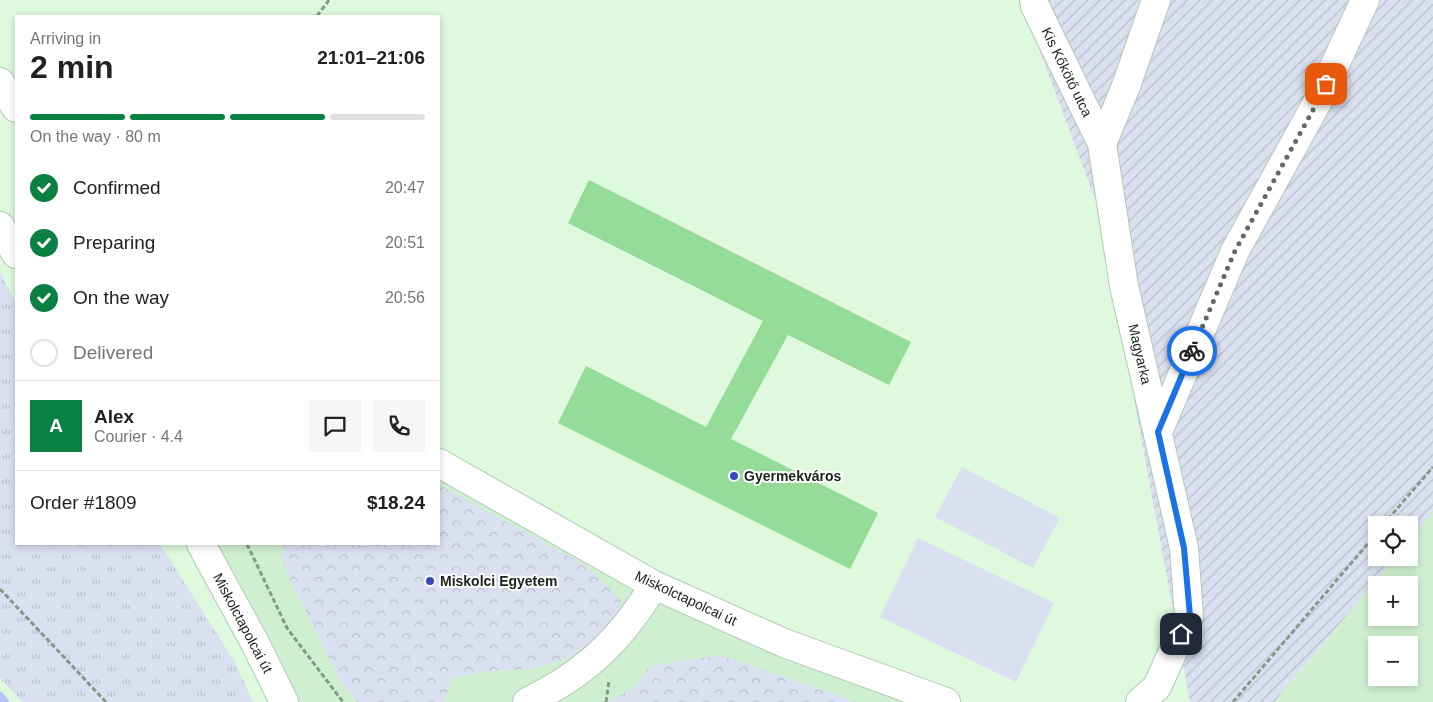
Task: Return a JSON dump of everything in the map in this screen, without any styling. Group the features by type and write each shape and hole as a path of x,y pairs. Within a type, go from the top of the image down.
{"street":[{"name":"Kis Kőkötő utca","path":"1034,0 1035,6 1102,144"},
{"path":"1102,144 1126,86 1156,0"},
{"path":"1158,432 1235,251 1318,101 1364,0"},
{"path":"0,82 15,106"},
{"name":"Magyarka","path":"1102,144 1124,286 1184,548 1190,616 1157,687 1140,702"},
{"path":"0,226 15,252"},
{"name":"Miskolctapolcai út","path":"440,464 654,585 784,643 946,702"},
{"name":"Miskolctapolcai út","path":"202,545 256,645 284,702"},
{"path":"527,702 566,681 594,661 613,642 654,585"}],"path":[{"path":"318,15 329,0"},
{"path":"1392,516 1433,467"},
{"path":"1233,702 1368,543"},
{"path":"247,545 287,628 343,702"},
{"path":"0,589 106,702"}],"shaded area":[{"name":"Miskolci Egyetem","path":"440,472 700,619 954,702 283,702 209,545 440,545"},
{"path":"1433,512 1433,702 1274,702 1368,590 1368,626 1418,626 1418,576 1380,576 1388,566 1418,566 1418,530"}],"green space":[{"path":"1021,0 1433,0 1433,512 1418,530 1418,516 1368,516 1368,566 1388,566 1380,576 1368,576 1368,590 1274,702 1190,702 1099,210"},
{"path":"0,273 15,300 15,545 161,545 234,661 253,702 22,702 0,678"},
{"path":"962,467 1060,518 1033,568 935,517"},
{"path":"440,486 585,565 621,600 619,619 587,651 532,669 478,672 453,678 443,702 357,702 340,681 283,565 282,545 440,545"},
{"path":"918,538 1054,603 1016,682 880,617"},
{"path":"721,655 856,702 641,702 633,689 650,666"},
{"path":"633,689 641,702 606,702"}],"building":[{"path":"589,180 911,342 889,385 788,335 731,439 878,513 850,569 558,423 586,366 706,427 763,321 568,223"}],"waterway":[{"path":"0,696 5,702"}],"way so far":[{"path":"1192,351 1235,251 1326,84"}],"place":[{"name":"Gyermekváros","path":"734,476"},
{"name":"Miskolci Egyetem","path":"430,581"}],"route":[{"path":"1181,634 1190,616 1184,548 1158,432 1192,351"}]}
